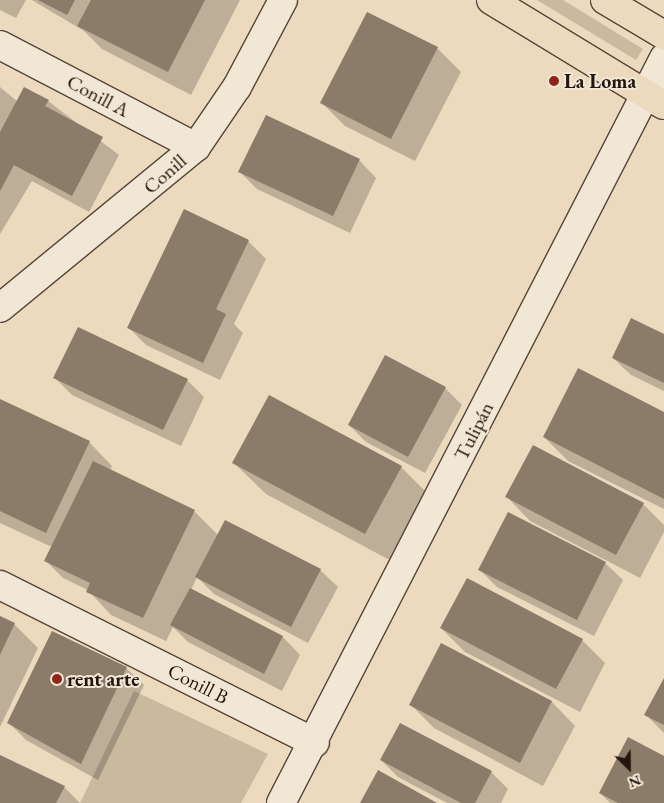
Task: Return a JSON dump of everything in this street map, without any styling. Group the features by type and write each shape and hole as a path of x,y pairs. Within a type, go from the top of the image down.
{"main road":[{"path":"491,0 655,100"},
{"path":"605,0 664,34"}],"street":[{"name":"Conill","path":"0,308 196,147 237,87 283,0"},
{"name":"Conill A","path":"0,45 196,147"},
{"name":"Tulipán","path":"281,803 315,743 655,100 664,58"},
{"name":"Conill B","path":"0,585 315,743"}],"shaded area":[{"path":"537,0 563,0 643,49 636,60"},
{"path":"134,691 268,754 241,803 80,803"}],"building":[{"path":"38,0 75,0 67,15"},
{"path":"91,0 205,0 168,72 77,26"},
{"path":"367,12 438,47 391,139 320,103"},
{"path":"24,87 49,100 45,106 103,137 72,196 14,165 0,191 0,132"},
{"path":"266,115 360,159 333,216 238,172"},
{"path":"184,209 249,240 216,309 226,314 203,363 127,328"},
{"path":"631,318 664,334 664,383 612,358"},
{"path":"78,327 188,379 163,430 53,378"},
{"path":"385,355 446,387 408,457 348,425"},
{"path":"578,368 664,412 664,499 543,437"},
{"path":"269,395 402,466 365,534 232,463"},
{"path":"0,399 90,441 46,533 0,511"},
{"path":"533,445 644,503 616,555 505,497"},
{"path":"93,461 195,510 143,618 86,592 90,583 44,561"},
{"path":"508,512 606,562 577,620 478,570"},
{"path":"225,520 321,569 291,627 195,577"},
{"path":"467,578 583,639 556,689 440,628"},
{"path":"190,588 283,636 264,674 170,625"},
{"path":"0,616 15,623 0,655"},
{"path":"52,631 127,667 81,764 7,723"},
{"path":"441,643 552,701 520,763 409,705"},
{"path":"664,678 664,725 644,715"},
{"path":"400,723 492,771 475,803 461,803 380,760"},
{"path":"628,737 664,756 664,803 618,803 599,793"},
{"path":"0,755 65,786 56,803 0,803"},
{"path":"378,770 437,803 360,803"}],"place":[{"name":"La Loma","path":"554,81"},
{"name":"rent arte","path":"57,679"}]}
